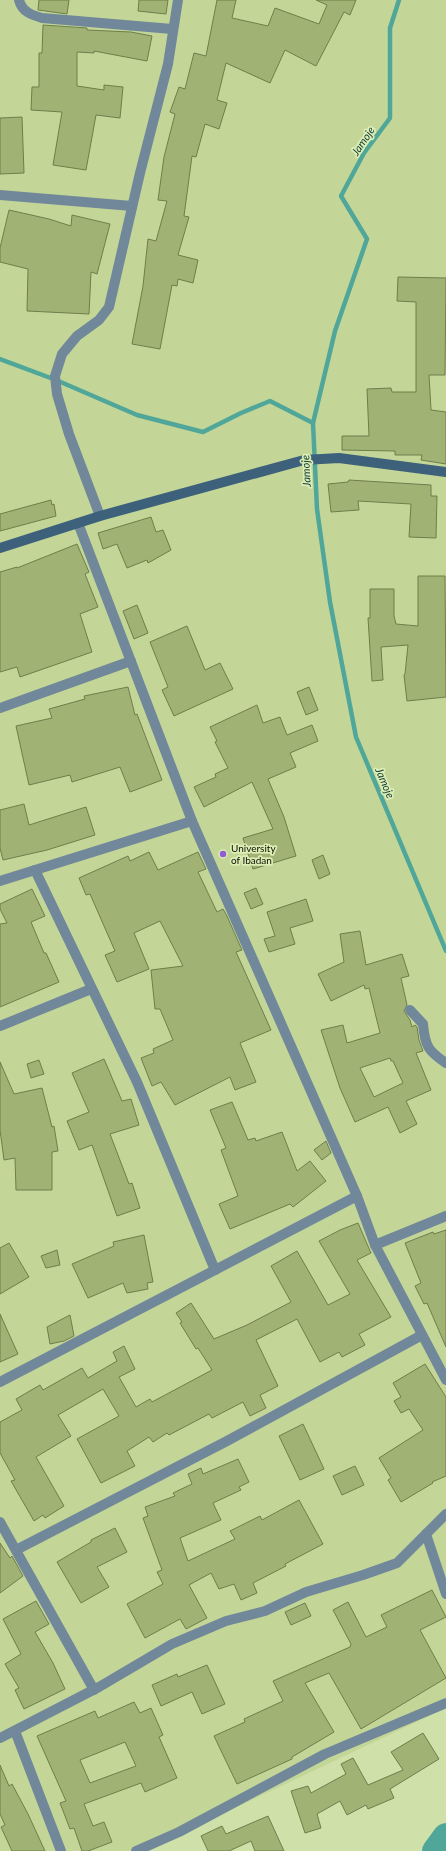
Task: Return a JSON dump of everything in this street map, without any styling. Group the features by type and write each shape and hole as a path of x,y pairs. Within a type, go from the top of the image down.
{"street":[{"path":"19,0 20,5 27,13 42,18 172,29"},
{"path":"100,516 69,434 57,394 55,376 62,354 76,336 99,320 109,307 132,206 168,64 172,29 178,0"},
{"path":"0,195 132,206"},
{"path":"0,548 100,516 290,462 339,458 446,472"},
{"path":"78,523 192,821 357,1196 375,1245 446,1380"},
{"path":"0,708 131,661"},
{"path":"0,881 192,821"},
{"path":"35,870 137,1082 215,1270"},
{"path":"0,1026 91,989"},
{"path":"410,1010 423,1024 425,1038 431,1053 446,1063"},
{"path":"0,1382 357,1196"},
{"path":"375,1245 446,1216"},
{"path":"16,1550 227,1441 422,1335"},
{"path":"0,1738 94,1690 172,1644 226,1621 265,1611 306,1592 364,1575 397,1563 446,1514"},
{"path":"0,1522 94,1690"},
{"path":"426,1534 446,1594"},
{"path":"136,1851 179,1832 326,1754 446,1703"},
{"path":"15,1731 61,1851"}],"shaded area":[{"name":"University of Ibadan","path":"0,0 446,0 446,1708 144,1851 0,1851"}],"building":[{"path":"39,0 69,0 67,14 38,10"},
{"path":"139,0 168,0 166,14 138,11"},
{"path":"217,0 236,0 232,18 268,26 275,8 319,24 327,5 316,0 356,0 350,15 344,12 316,66 285,50 270,83 226,63 217,100 227,103 219,129 205,124 196,157 192,156 184,216 189,217 178,255 198,260 193,283 178,279 177,286 172,285 160,349 132,344 143,286 148,239 156,241 167,201 158,200 164,157 175,114 170,112 179,87 185,89 194,53 206,56"},
{"path":"43,25 87,28 87,30 131,32 152,36 147,61 94,51 94,53 77,52 77,86 104,90 104,85 123,87 120,118 96,115 86,170 53,165 62,112 31,110 32,87 39,87 39,53 42,53"},
{"path":"22,117 24,173 0,174 0,118"},
{"path":"9,210 49,219 71,226 72,215 110,224 97,274 91,272 89,314 27,311 28,269 0,262 0,248"},
{"path":"398,277 446,278 445,375 429,375 431,410 446,412 446,464 421,460 422,455 395,455 395,451 342,450 342,436 369,436 367,389 391,388 392,392 416,392 416,302 397,301"},
{"path":"349,480 431,485 431,496 437,496 436,538 409,537 411,504 358,501 359,510 331,512 328,484 348,482"},
{"path":"51,500 52,505 54,504 56,516 0,531 0,514"},
{"path":"151,517 156,532 163,530 171,550 148,563 147,560 127,568 117,544 103,549 98,533"},
{"path":"77,544 89,572 85,574 98,607 80,614 92,652 20,677 17,667 0,672 0,572 17,568"},
{"path":"418,576 445,576 446,697 407,701 404,675 408,645 381,647 383,680 372,681 368,618 370,618 370,589 394,589 394,616 396,624 418,626"},
{"path":"137,605 148,633 134,639 123,611"},
{"path":"187,626 205,670 220,663 233,689 174,716 162,690 168,687 150,642"},
{"path":"128,687 135,715 137,714 162,780 130,792 120,767 72,782 70,775 29,785 16,726 52,718 49,709 85,699 84,696"},
{"path":"309,687 318,710 306,715 297,692"},
{"path":"257,705 263,723 280,717 287,735 312,725 318,741 290,753 296,767 268,779 284,817 296,856 253,869 243,838 273,829 252,782 204,807 194,787 216,777 215,774 228,768 215,742 217,741 210,727"},
{"path":"24,804 29,825 86,807 95,835 47,850 3,860 0,848 0,810"},
{"path":"149,852 158,870 198,852 206,869 198,872 217,912 223,909 227,916 242,950 236,952 271,1030 240,1043 256,1082 235,1090 230,1077 175,1105 161,1082 152,1086 141,1058 154,1053 153,1049 173,1040 160,1009 155,1009 151,970 183,966 160,921 134,933 149,969 117,982 105,955 115,951 90,894 86,895 79,878 128,856 130,861"},
{"path":"323,855 330,874 319,879 312,860"},
{"path":"256,888 263,904 251,909 244,893"},
{"path":"32,889 45,916 31,922 44,953 46,953 59,982 0,1007 0,924 7,923 0,909 0,904"},
{"path":"306,899 313,921 290,928 295,944 269,952 264,939 275,936 267,912"},
{"path":"360,931 366,965 402,954 409,976 401,978 407,1005 404,1011 410,1020 412,1027 415,1025 417,1027 419,1040 423,1051 416,1053 431,1090 406,1101 417,1124 400,1133 388,1107 355,1122 340,1088 321,1030 343,1025 347,1043 380,1033 369,988 365,989 364,985 331,1001 318,974 344,962 340,934","holes":["390,1058 391,1061 393,1061 403,1083 374,1097 360,1068"]},
{"path":"104,1059 122,1101 131,1099 139,1125 110,1134 129,1184 132,1183 140,1208 117,1216 92,1145 79,1150 67,1121 89,1112 72,1073"},
{"path":"39,1060 44,1074 31,1078 27,1064"},
{"path":"0,1062 14,1094 42,1088 52,1127 54,1126 58,1151 52,1152 52,1190 16,1190 15,1158 4,1160 0,1130"},
{"path":"232,1102 248,1140 255,1138 256,1141 282,1132 297,1171 310,1161 326,1181 293,1207 290,1204 230,1229 219,1204 238,1196 221,1150 226,1148 210,1110"},
{"path":"326,1141 331,1153 322,1160 314,1150"},
{"path":"358,1223 371,1253 357,1260 391,1317 359,1334 365,1345 342,1357 339,1352 320,1362 297,1319 256,1340 278,1386 260,1395 266,1408 250,1416 243,1402 212,1418 209,1414 169,1435 167,1433 153,1442 149,1437 127,1451 135,1466 101,1483 77,1439 119,1416 103,1389 58,1415 71,1436 36,1457 64,1506 45,1518 43,1515 34,1521 11,1481 15,1480 0,1453 0,1422 22,1410 16,1399 40,1385 43,1390 82,1368 88,1378 117,1361 113,1352 124,1346 135,1369 119,1377 136,1407 150,1399 152,1402 212,1370 198,1348 196,1349 180,1323 182,1322 176,1313 191,1303 214,1339 247,1325 291,1302 271,1266 297,1251 328,1305 350,1294 319,1241"},
{"path":"446,1230 446,1347 427,1303 424,1304 415,1286 421,1283 405,1243 433,1232 434,1234"},
{"path":"144,1235 153,1282 147,1283 148,1289 127,1293 123,1283 88,1298 72,1264 114,1246 113,1242"},
{"path":"9,1243 29,1277 0,1294 0,1248"},
{"path":"57,1250 60,1265 46,1268 41,1256"},
{"path":"0,1314 18,1354 0,1362"},
{"path":"70,1315 74,1336 64,1341 50,1344 47,1327"},
{"path":"425,1364 446,1397 446,1476 432,1482 433,1483 401,1502 388,1480 391,1478 379,1458 423,1430 409,1409 401,1413 394,1401 401,1397 393,1383"},
{"path":"303,1424 324,1469 300,1480 279,1436"},
{"path":"238,1459 249,1482 239,1487 241,1490 213,1503 221,1520 180,1538 188,1561 235,1539 230,1531 260,1516 262,1520 299,1500 323,1544 285,1564 286,1566 253,1583 257,1593 241,1600 234,1584 219,1589 211,1573 189,1585 207,1618 186,1629 180,1619 145,1638 127,1604 163,1584 157,1572 162,1570 143,1518 148,1516 145,1507 175,1496 173,1493 192,1484 188,1474 201,1468 203,1474"},
{"path":"355,1466 364,1485 342,1495 333,1476"},
{"path":"115,1528 127,1552 97,1567 109,1587 81,1603 57,1562 91,1542 91,1540"},
{"path":"0,1543 10,1558 12,1556 23,1576 0,1593"},
{"path":"432,1590 446,1617 420,1630 446,1678 361,1729 329,1673 305,1683 334,1732 292,1757 292,1759 237,1784 214,1736 245,1722 244,1719 283,1701 273,1681 350,1647 351,1644 333,1610 348,1602 366,1637 387,1627 381,1615"},
{"path":"36,1601 49,1624 35,1632 53,1663 65,1689 24,1709 15,1690 19,1688 5,1664 21,1654 3,1619"},
{"path":"305,1603 311,1616 291,1625 285,1612"},
{"path":"207,1665 225,1704 202,1714 192,1692 161,1706 152,1685 177,1674 178,1677"},
{"path":"134,1702 140,1713 151,1708 163,1735 159,1737 177,1778 145,1792 141,1783 84,1804 93,1826 104,1822 112,1842 88,1851 82,1851 74,1828 70,1829 60,1803 66,1801 37,1736 95,1711 98,1718","holes":["125,1742 136,1766 90,1783 80,1760"]},
{"path":"423,1733 439,1759 390,1789 394,1798 368,1809 366,1805 347,1815 340,1801 317,1814 321,1828 305,1833 291,1791 308,1786 311,1793 346,1774 341,1764 353,1758 368,1785 403,1770 391,1752"},
{"path":"0,1765 9,1786 12,1784 28,1814 45,1851 12,1851 1,1827 5,1825 0,1814"},
{"path":"268,1816 284,1851 255,1851 251,1841 229,1851 208,1851 201,1836 222,1826 226,1834"}],"waterway":[{"name":"Jamoje","path":"399,0 390,28 390,118 364,153 341,196 367,239 335,331 313,423 317,509 330,602 356,737 446,951"},
{"path":"0,359 56,380 137,415 203,432 241,413 270,401 313,423"},
{"path":"435,1851 446,1836"}],"place":[{"name":"University of Ibadan","path":"223,854"}]}
